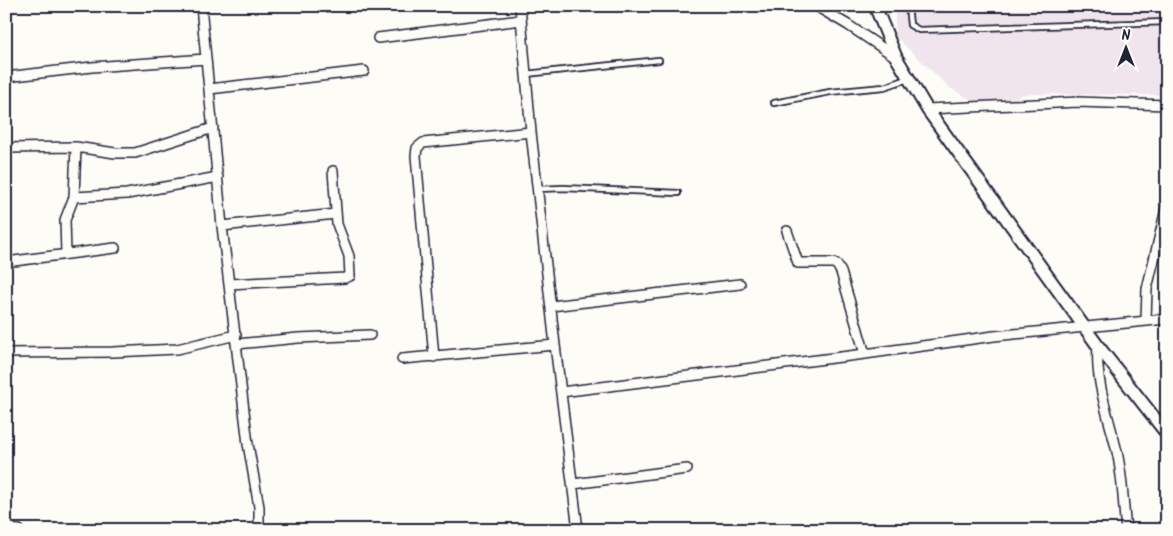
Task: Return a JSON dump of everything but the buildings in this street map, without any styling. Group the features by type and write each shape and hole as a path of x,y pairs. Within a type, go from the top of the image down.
{"street":[{"path":"201,6 222,226 248,444 259,507 259,530"},
{"path":"520,6 531,132 578,530"},
{"path":"816,6 896,57"},
{"path":"875,6 896,57 926,109 1098,346 1167,434"},
{"path":"378,38 521,20"},
{"path":"6,77 92,67 206,59"},
{"path":"209,90 364,71"},
{"path":"926,109 1078,102 1167,105"},
{"path":"6,148 76,147 124,154 135,153 213,128"},
{"path":"434,357 416,156 418,148 423,143 531,132"},
{"path":"66,254 65,220 74,197 76,147"},
{"path":"229,284 345,278 350,276 349,256 337,224 333,171"},
{"path":"74,197 127,194 218,177"},
{"path":"1146,320 1147,289 1167,205"},
{"path":"222,226 336,214"},
{"path":"787,231 798,263 833,263 838,268 865,354"},
{"path":"6,262 115,248"},
{"path":"551,306 740,284"},
{"path":"561,392 1084,326 1167,319"},
{"path":"6,353 113,352 176,348 236,339 370,335"},
{"path":"402,359 555,345"},
{"path":"1098,346 1099,378 1118,455 1126,530"},
{"path":"573,484 687,469"},
{"path":"6,529 19,530"}],"lane":[{"path":"908,6 910,25 919,30 1167,22"},
{"path":"526,74 659,60"},
{"path":"774,103 830,92 884,87 908,79"},
{"path":"538,189 563,188 678,193"}],"shaded area":[{"path":"895,6 1167,6 1167,95 1022,94 1011,104 981,105 950,88 895,36"}]}
